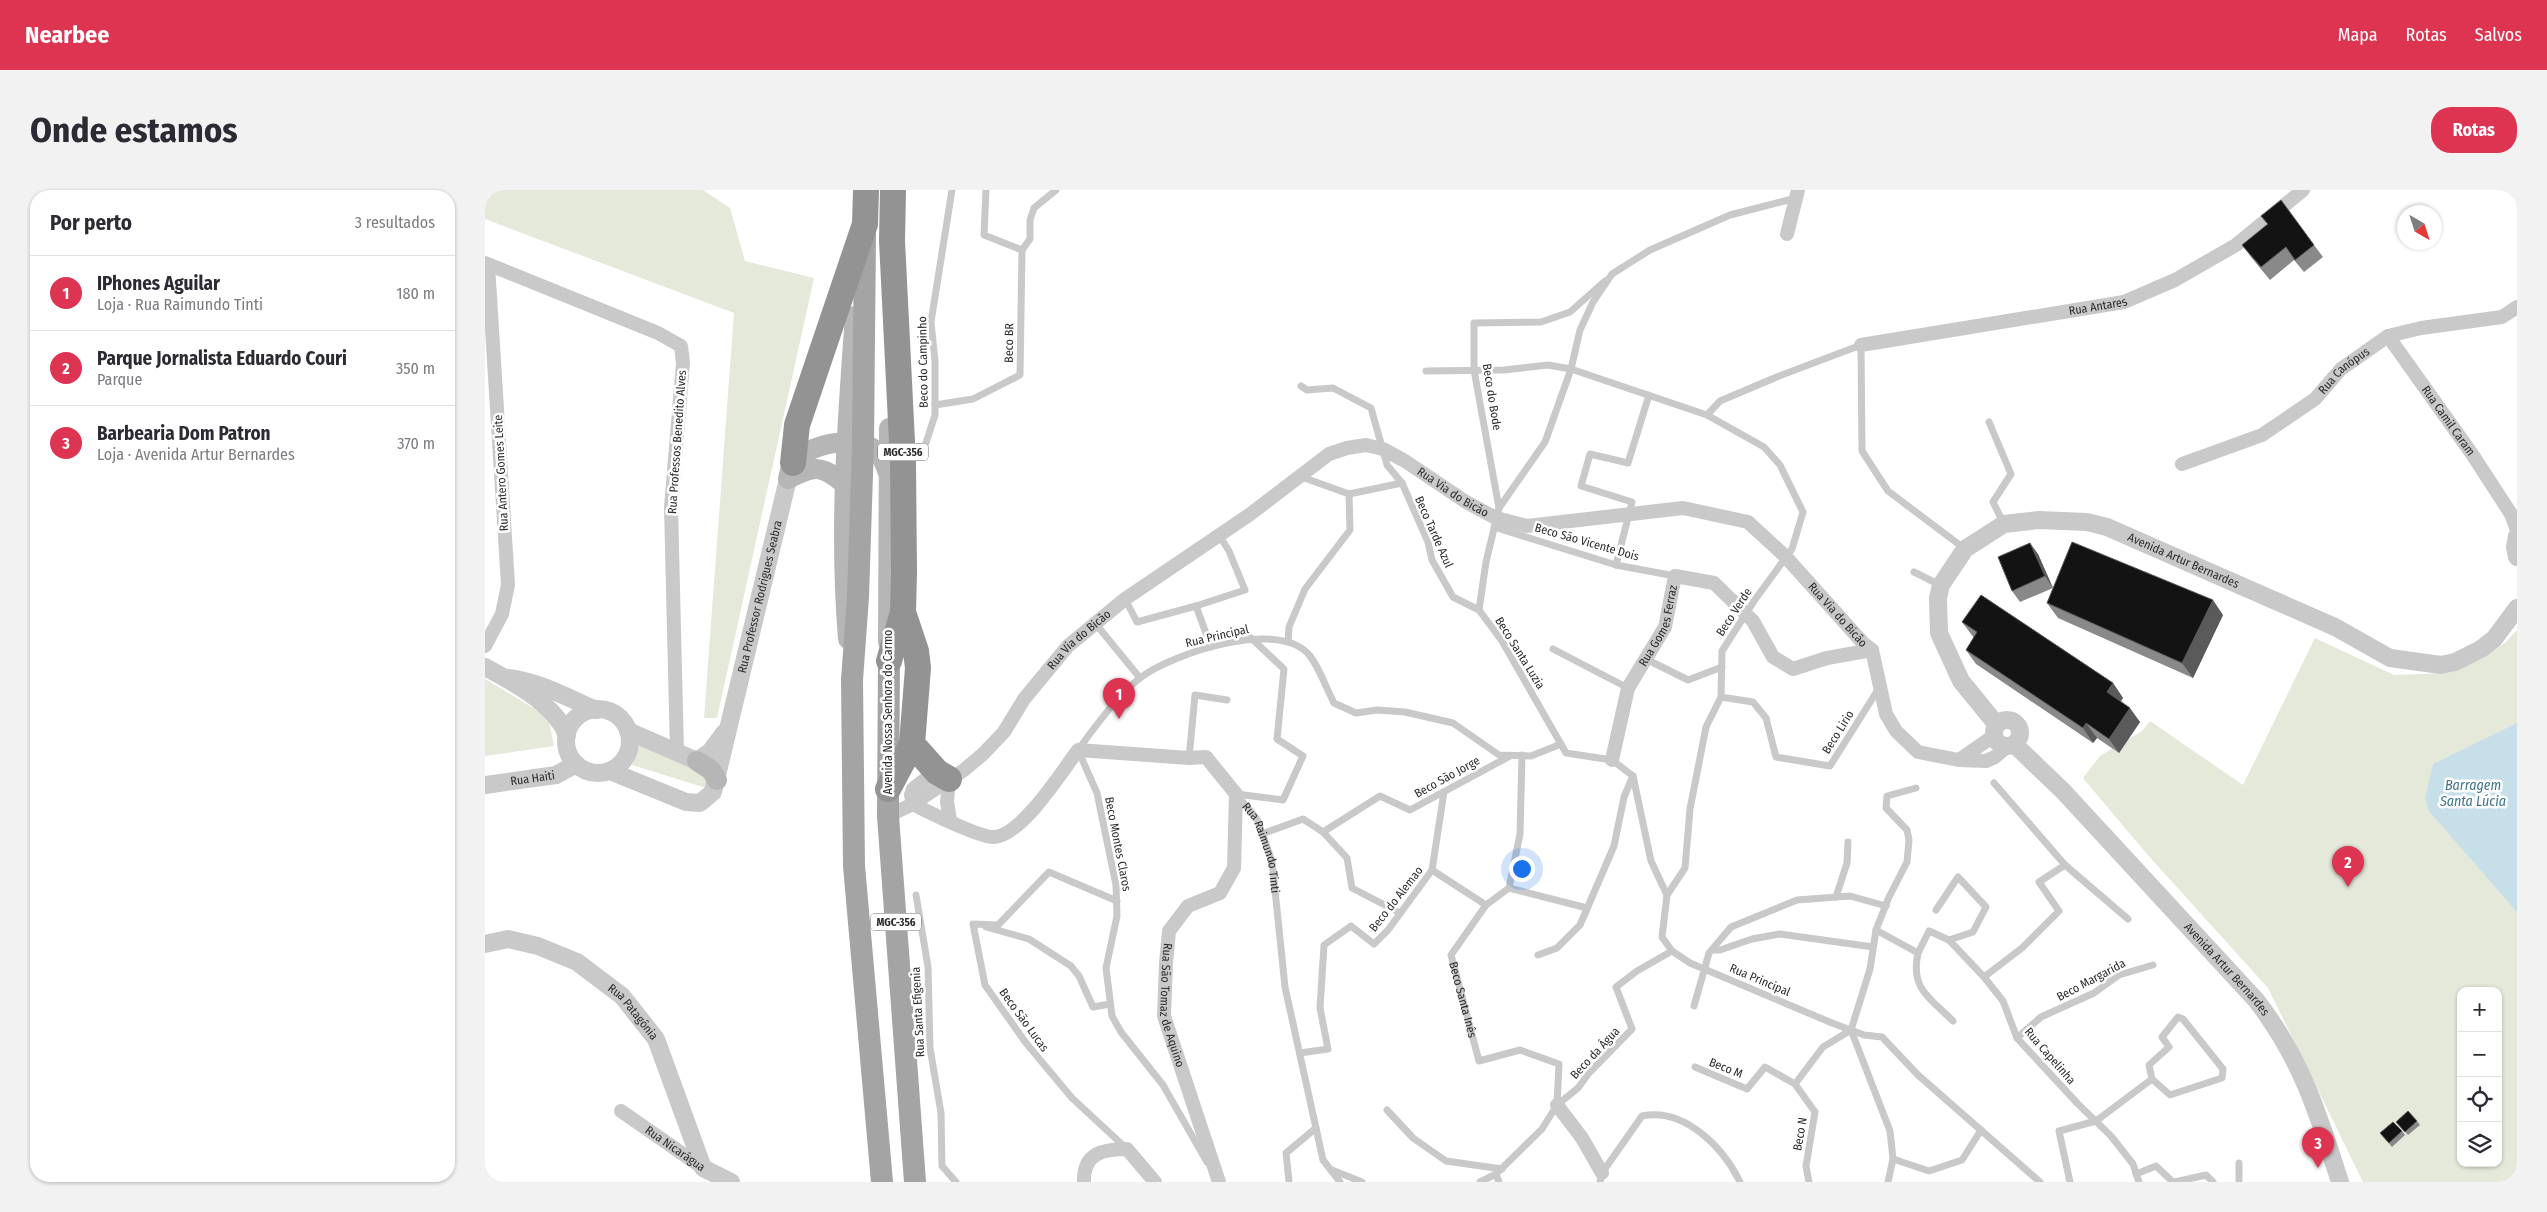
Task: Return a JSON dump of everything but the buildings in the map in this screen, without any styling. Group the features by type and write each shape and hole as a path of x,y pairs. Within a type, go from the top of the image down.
{"highway":[{"name":"MGC-356","path":"865,224 866,190"},
{"name":"MGC-356","path":"889,661 903,612 897,470 892,241 893,190"},
{"path":"790,471 797,425 865,224"},
{"path":"888,789 912,744 917,659 912,634 903,612"},
{"path":"912,744 937,772 949,780"}],"main road":[{"name":"MGC-356","path":"865,224 854,443 851,592 854,866 882,1182"},
{"name":"MGC-356","path":"851,592 844,484 854,443"},
{"path":"790,471 814,448 854,443 874,448 883,459 897,470"},
{"path":"790,471 822,469 830,472 844,484"},
{"name":"Avenida Nossa Senhora do Carmo","path":"897,470 889,587 888,816 915,1182"},
{"path":"851,592 867,598 877,595 889,587"},
{"path":"697,761 711,770 717,780"}],"street":[{"name":"Rua Antares","path":"1861,345 2124,302 2175,280 2236,245 2303,190"},
{"path":"1787,234 1797,194"},
{"name":"Rua Antero Gomes Leite","path":"485,646 502,614 508,585 487,264"},
{"name":"Rua Professos Benedito Alves","path":"487,264 657,333 681,346 683,363 671,507 677,752"},
{"name":"Rua Canópus","path":"2182,464 2262,435 2315,399 2341,369 2388,336 2421,328 2502,317 2517,307"},
{"name":"Rua Camil Caram","path":"2388,336 2506,506 2517,530"},
{"name":"Rua Via do Bicão","path":"949,780 965,770 1004,732 1045,672 1068,646 1095,623 1125,599 1249,515 1329,454 1347,448 1366,445 1383,449 1405,461 1467,502 1496,517 1527,526 1629,516 1683,508 1748,522 1785,556 1863,643 1872,650 1886,714 1896,731 1918,752 1959,760 2006,734"},
{"name":"Rua Professor Rodrigues Seabra","path":"717,780 726,731 790,471"},
{"name":"Rua Camil Caram","path":"2506,506 2517,516"},
{"name":"Avenida Artur Bernardes","path":"2340,1182 2310,1090 2284,1039 2256,1000 2041,768 2006,734 1961,681 1939,633 1937,598 1941,585 1965,549 2004,524 2039,520 2087,522 2107,526 2335,627 2390,658 2441,665 2468,657 2494,639 2517,608"},
{"path":"2517,536 2515,547 2517,557"},
{"name":"Rua Gomes Ferraz","path":"1612,760 1628,688 1665,627 1675,576 1714,582 1753,621 1773,657 1793,669 1827,658 1872,650"},
{"path":"485,666 547,707 559,718 567,735 568,751 576,764 592,773 610,771 693,804 700,803 710,796 717,780"},
{"path":"504,677 534,682 596,710 616,715 628,731 630,740 625,758 610,771"},
{"path":"567,735 577,718 596,710"},
{"path":"628,731 697,761"},
{"name":"Rua Professor Rodrigues Seabra","path":"697,761 710,752 726,731"},
{"path":"888,816 913,804 981,836 996,837 1012,830 1040,802 1078,750"},
{"name":"Rua Raimundo Tinti","path":"1078,750 1206,758 1236,794"},
{"name":"Rua Haiti","path":"485,785 556,775 576,764"},
{"path":"913,804 911,795 919,783 928,777 949,780 947,802 950,820"},
{"name":"Rua São Tomaz de Aquino","path":"1219,1182 1164,1016 1166,963 1169,931 1189,906 1220,893 1234,868 1236,794"},
{"name":"Rua Patagônia","path":"485,944 508,939 538,946 577,962 622,996 657,1039 703,1168"},
{"path":"1557,1105 1582,1138 1601,1177"},
{"name":"Rua Nicarágua","path":"621,1111 703,1168 731,1182"},
{"path":"1084,1182 1084,1170 1091,1159 1105,1149 1127,1149 1155,1182"}],"lane":[{"name":"Beco do Campinho","path":"897,470 924,449 935,415 935,361 931,322 952,190"},
{"path":"986,190 984,235 1022,250 1030,239 1030,220 1034,208 1056,190"},
{"path":"1612,274 1650,250 1730,215 1797,194"},
{"name":"Beco BR","path":"935,405 973,399 1020,375 1022,250"},
{"name":"Beco Santa Luzia","path":"1612,274 1593,302 1581,330 1571,369 1545,442 1496,517 1479,610 1502,641 1566,753 1612,760"},
{"name":"Beco do Bode","path":"1496,517 1475,370 1474,323 1541,322 1570,312 1612,274"},
{"path":"1707,415 1720,401 1861,345 1861,451 1888,491 1965,549"},
{"name":"Beco Verde","path":"1426,370 1504,370 1548,365 1571,369 1707,415 1764,447 1779,465 1803,512 1792,548 1722,651 1721,697 1706,727 1690,809 1685,868 1667,896"},
{"name":"Beco Tarde Azul","path":"1301,386 1307,390 1333,388 1371,408 1387,465 1402,483 1428,542 1433,560 1453,597 1479,610"},
{"path":"1616,565 1632,502 1581,486 1590,454 1628,463 1649,395"},
{"path":"1989,422 2011,474 1993,502 2004,524"},
{"path":"1298,476 1349,494 1402,483"},
{"path":"1288,642 1289,627 1305,589 1350,530 1349,494"},
{"name":"Beco São Vicente Dois","path":"1496,517 1616,565 1675,576"},
{"path":"1125,599 1137,622 1245,590 1229,551 1219,534"},
{"path":"1915,572 1941,585"},
{"path":"1196,606 1211,647"},
{"path":"1095,623 1140,678"},
{"path":"1236,794 1283,800 1303,756 1277,739 1283,669 1251,638"},
{"name":"Rua Principal","path":"1078,750 1096,725 1140,678 1191,651 1251,638 1288,642 1309,654 1333,703 1356,713 1377,710 1405,712 1453,723 1499,755 1531,756 1561,744"},
{"path":"1553,649 1628,688"},
{"path":"1646,659 1688,680 1722,668"},
{"name":"Beco Lirio","path":"1721,697 1753,702 1766,718 1776,757 1830,766 1880,686"},
{"path":"1189,758 1195,695 1227,700"},
{"name":"Beco Montes Claros","path":"1078,750 1097,793 1116,885 1117,916 1106,968 1111,1016 1121,1032 1163,1085 1219,1182"},
{"name":"Beco São Jorge","path":"1323,832 1380,796 1410,810 1511,755"},
{"path":"1522,755 1520,834 1509,888 1587,908"},
{"path":"1612,760 1633,776 1651,861 1667,896 1663,937 1672,951"},
{"path":"1538,955 1557,948 1581,925 1614,846 1624,797 1633,776"},
{"path":"1994,783 2065,865 2128,919"},
{"path":"1888,1182 1893,1159 1890,1131 1851,1030 1870,970 1876,930 1907,862 1909,840 1907,830 1886,808 1887,796 1916,788"},
{"name":"Beco do Alemao","path":"1301,1053 1328,1049 1320,1008 1324,945 1351,926 1374,944 1400,913 1432,870 1444,792"},
{"name":"Rua Raimundo Tinti","path":"1236,794 1257,819 1272,861 1285,987 1323,1160 1340,1182"},
{"path":"1262,834 1303,819 1323,832 1347,858 1352,888 1400,913"},
{"path":"1836,897 1847,863 1848,842"},
{"path":"1984,976 2022,948 2059,911 2039,882 2065,865"},
{"path":"1432,870 1487,905"},
{"path":"973,924 999,925 1049,872 1117,901"},
{"path":"1936,910 1958,877 1986,907 1973,932 1949,940 1929,931 1918,953 1914,970 1921,990 1953,1020"},
{"name":"Beco Santa Inês","path":"1509,888 1487,905 1451,955 1479,1061 1520,1050 1559,1064 1557,1105"},
{"name":"Rua Santa Efigenia","path":"916,895 928,967 930,1048 941,1113 942,1166 956,1182"},
{"path":"1694,1006 1704,969 1712,950 1731,927 1797,900 1850,896 1886,906"},
{"path":"973,924 1029,939 1071,966 1079,976 1093,1007 1110,1004"},
{"name":"Beco São Lucas","path":"973,924 985,985 1026,1043 1067,1091 1127,1149"},
{"path":"1876,930 1918,953"},
{"path":"1712,950 1720,950 1752,939 1780,934 1873,947"},
{"name":"Rua Capelinha","path":"1949,940 1984,976 2003,1001 2017,1038 2111,1136 2133,1164 2138,1178"},
{"name":"Rua Principal","path":"1672,951 1704,969 1851,1030 1882,1037 1918,1075 2040,1182"},
{"name":"Beco da Água","path":"1557,1105 1578,1088 1589,1073 1632,1030 1616,987 1637,971 1672,951"},
{"name":"Beco Margarida","path":"2017,1038 2041,1017 2094,993 2119,975 2153,965"},
{"path":"2178,1017 2183,1019 2223,1069 2222,1078 2171,1095 2152,1079 2149,1065 2169,1047 2162,1037 2178,1017"},
{"path":"1795,1084 1823,1047 1851,1030"},
{"name":"Beco M","path":"1695,1067 1747,1089 1765,1067 1795,1084"},
{"path":"2070,1182 2059,1131 2096,1121 2152,1079"},
{"name":"Beco N","path":"1795,1084 1815,1112 1806,1166 1809,1182"},
{"path":"1480,1182 1499,1171 1542,1129 1557,1105"},
{"path":"1387,1110 1413,1138 1446,1161 1499,1171"},
{"path":"1601,1177 1642,1116 1653,1114 1673,1118 1713,1143 1741,1182"},
{"path":"1289,1182 1286,1153 1316,1128"},
{"path":"1893,1159 1929,1171 1962,1160 1981,1130"},
{"path":"2239,1163 2239,1182"},
{"path":"2138,1178 2156,1166 2174,1182 2206,1175 2213,1182"},
{"path":"1331,1170 1362,1182"},
{"path":"1499,1171 1499,1182"}],"shaded area":[{"path":"485,190 703,190 730,208 745,261 814,278 717,718 704,718 734,313 485,219"},
{"path":"2517,630 2517,1182 2363,1182 2268,988 2146,853 2083,778 2100,756 2142,731 2150,721 2243,785 2315,638 2394,675 2448,673 2482,659 2505,643"},
{"path":"485,679 548,717 554,746 485,756"},
{"path":"641,741 713,772 706,788 632,765"}],"water":[{"name":"Barragem Santa Lúcia","path":"2517,723 2517,912 2429,811 2425,798 2433,764"}],"place":[{"name":"IPhones Aguilar","path":"1119,719"},
{"name":"Parque Jornalista Eduardo Couri","path":"2348,887"},
{"name":"Barbearia Dom Patron","path":"2318,1168"}]}
